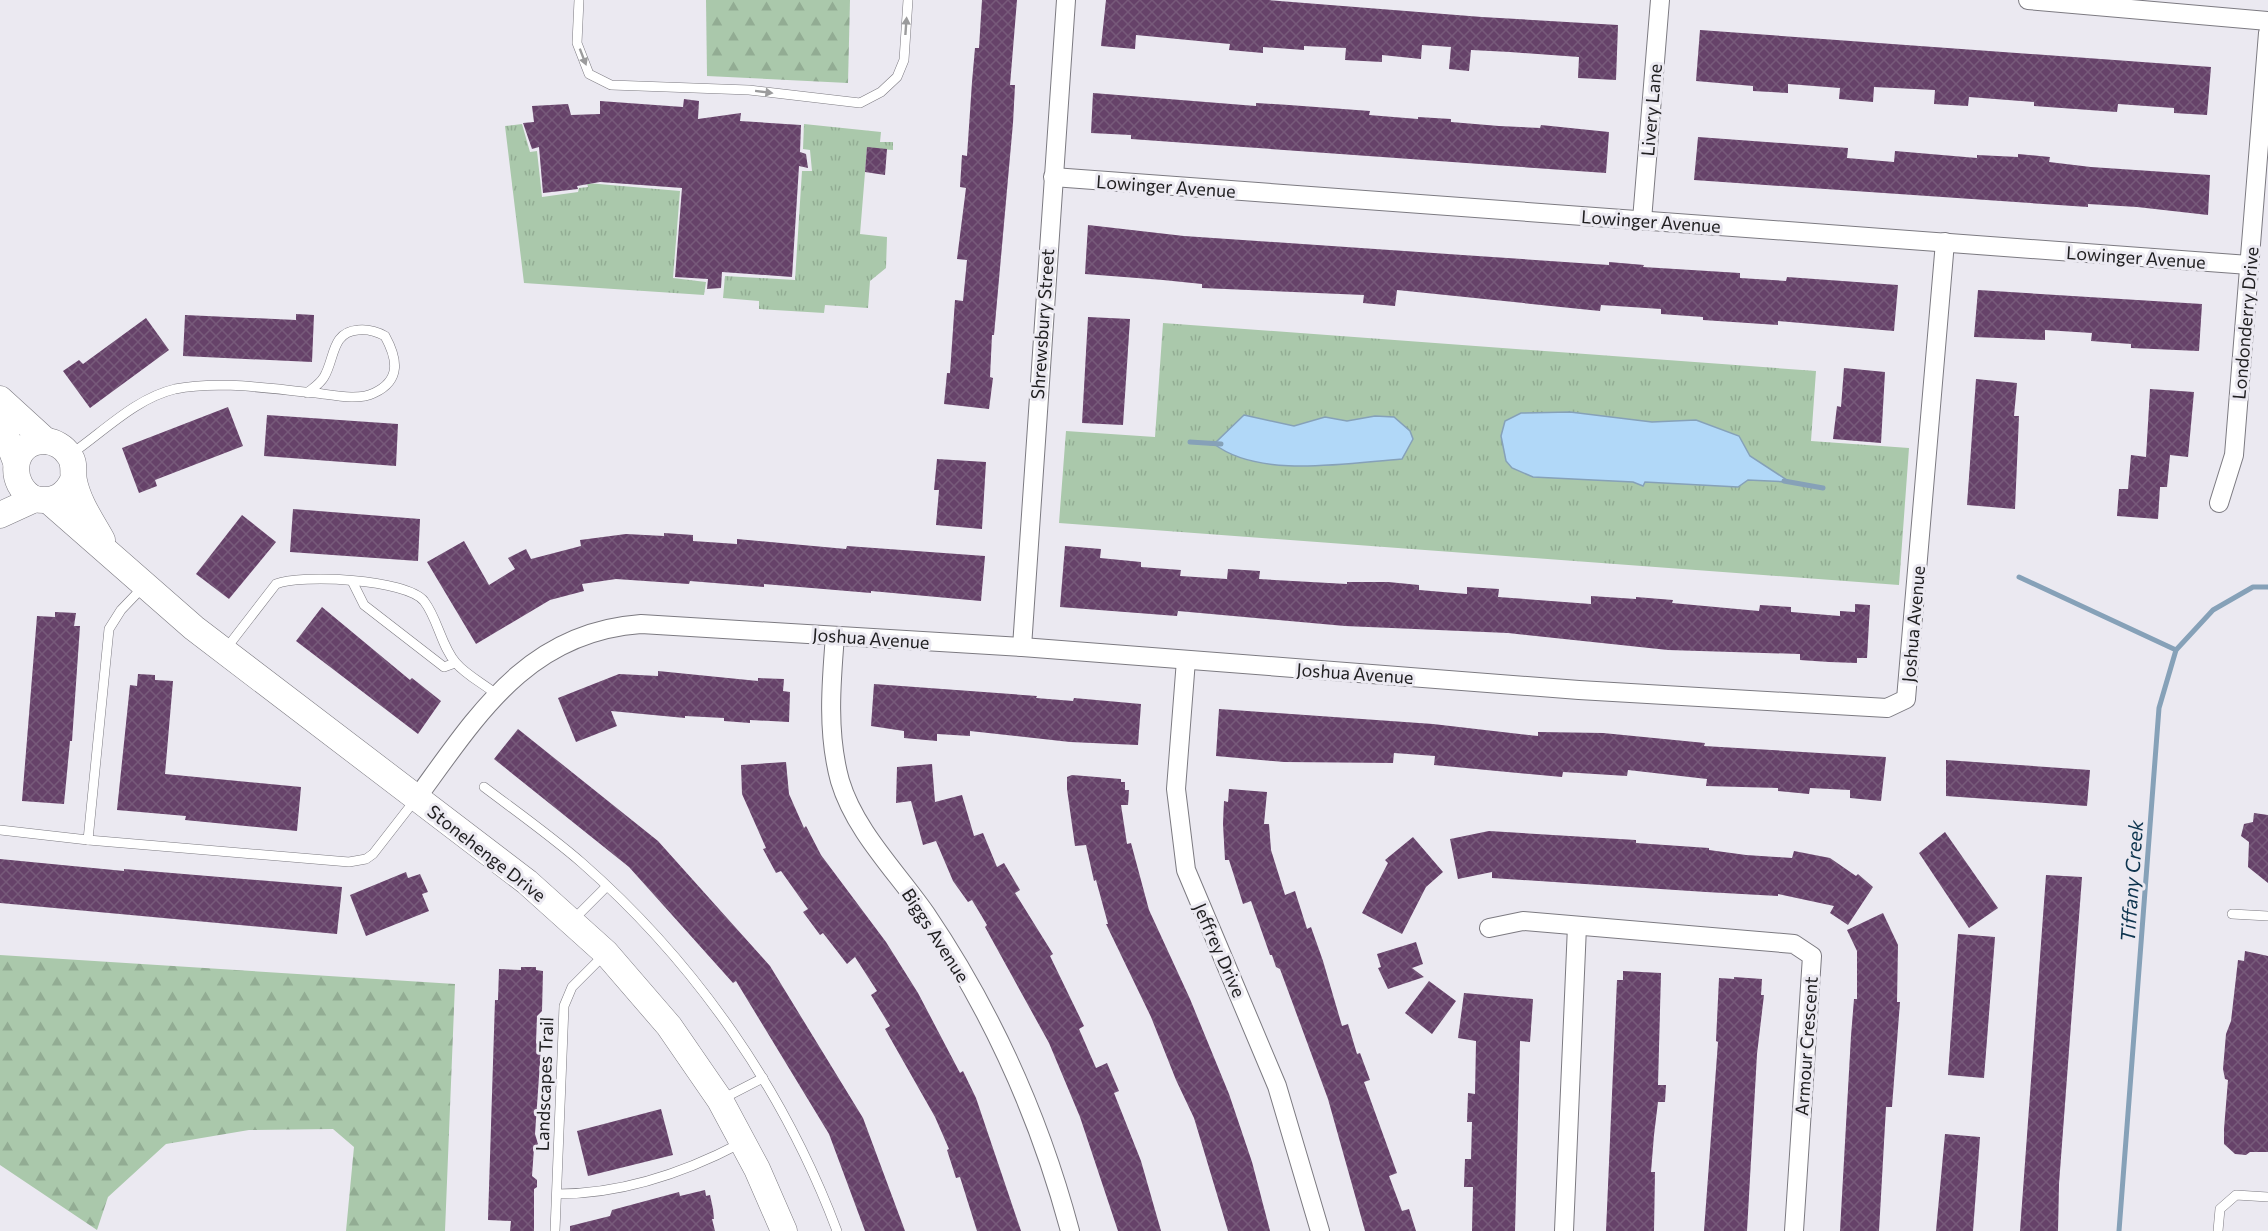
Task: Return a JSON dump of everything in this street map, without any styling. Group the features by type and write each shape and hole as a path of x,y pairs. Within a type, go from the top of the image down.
{"street":[{"name":"Shrewsbury Street","path":"1022,647 1066,0"},
{"name":"Livery Lane","path":"1642,220 1660,0"},
{"path":"2028,0 2268,21"},
{"name":"Londonderry Drive","path":"2219,503 2234,455 2249,265 2262,176 2268,33"},
{"name":"Lowinger Avenue","path":"1053,177 2249,265"},
{"name":"Joshua Avenue","path":"416,799 496,694 507,683 547,653 584,636 623,626 667,624 1022,647 1579,690 1887,708 1906,699 1945,242"},
{"path":"0,399 46,441 55,443 72,467 64,494 0,515"},
{"path":"0,420 11,476 24,492 42,500"},
{"path":"11,476 28,447 46,441"},
{"name":"Stonehenge Drive","path":"72,467 106,549"},
{"name":"Stonehenge Drive","path":"42,500 106,549 144,586 224,651 527,882 606,953 669,1026 720,1100 743,1142 784,1231"},
{"name":"Biggs Avenue","path":"835,636 832,723 836,765 846,797 861,825 926,914 988,1017 1032,1115 1070,1231"},
{"name":"Jeffrey Drive","path":"1186,660 1176,789 1186,870 1202,912 1235,981 1274,1078 1320,1231"},
{"name":"Armour Crescent","path":"1489,928 1523,921 1794,944 1812,956 1794,1231"},
{"path":"1564,1231 1576,926"}],"lane":[{"path":"579,0 577,43 589,74 611,85 748,90 860,103 881,92 897,77 904,60 908,0"},
{"path":"72,467 131,410 153,397 173,390 200,385 306,393 347,396 373,394 386,385 394,372 397,359 385,336 367,330 354,330 341,336 334,348 325,376 306,393"},
{"path":"224,651 276,584 302,578 352,581 405,589 423,600 455,663 496,694"},
{"path":"352,581 364,605 444,667 455,663"},
{"path":"88,840 109,629 121,610 144,586"},
{"path":"484,787 582,863 647,924 702,991 763,1078 803,1151 837,1231"},
{"path":"0,830 88,840 358,861 373,854 416,799"},
{"path":"572,921 606,887"},
{"path":"2232,914 2268,916"},
{"name":"Landscapes Trail","path":"555,1231 564,1006 572,987 606,953"},
{"path":"720,1100 763,1078"},
{"path":"557,1194 591,1194 660,1177 699,1165 743,1142"},
{"path":"2218,1231 2220,1209 2236,1196 2268,1197"}],"green space":[{"path":"706,0 850,0 848,83 707,76"},
{"path":"522,124 530,152 537,151 542,197 578,192 579,188 588,187 587,183 680,191 673,278 706,282 704,295 524,283 505,126"},
{"path":"804,124 881,132 880,142 893,142 893,150 867,148 860,234 887,237 886,268 870,281 868,308 825,305 824,313 759,309 759,301 723,298 725,276 795,280 802,171 812,171 810,150 803,149"},
{"path":"1163,323 1816,371 1811,441 1909,448 1899,585 1059,523 1066,431 1155,437"},
{"path":"0,955 455,984 445,1231 346,1231 354,1147 333,1129 249,1130 166,1144 108,1197 97,1230 0,1165"}],"water":[{"path":"1570,412 1652,422 1696,420 1739,436 1750,456 1790,482 1748,480 1738,487 1645,482 1643,486 1633,482 1533,477 1512,468 1506,461 1501,436 1505,421 1521,413"},
{"path":"1244,415 1294,426 1325,417 1347,421 1375,416 1394,417 1410,431 1413,439 1402,459 1305,466 1255,462 1233,455 1214,444"}],"building":[{"path":"982,0 1017,0 1010,85 1015,85 1013,123 994,335 992,335 990,377 993,378 989,409 944,404 947,373 950,373 955,300 963,301 967,260 957,259 966,188 960,187 962,155 967,156 975,48 979,48"},
{"path":"1106,0 1268,0 1618,25 1616,80 1578,78 1579,57 1510,52 1471,50 1469,71 1449,69 1451,47 1422,45 1421,59 1382,55 1382,62 1345,60 1346,48 1304,46 1304,50 1263,47 1263,53 1229,50 1230,44 1136,35 1135,49 1101,46"},
{"path":"1700,30 2211,67 2207,115 2174,113 2174,108 2118,104 2117,112 2034,106 2034,102 1969,97 1968,106 1934,104 1935,90 1874,87 1873,102 1839,99 1840,88 1788,84 1788,93 1753,91 1753,86 1696,81"},
{"path":"1093,93 1256,106 1256,103 1370,111 1369,115 1451,119 1451,122 1499,126 1540,128 1541,125 1609,132 1606,173 1131,139 1131,135 1091,133"},
{"path":"684,99 699,101 698,119 741,113 740,121 801,125 800,152 806,154 808,168 799,166 792,277 722,272 721,288 707,289 708,279 675,277 682,188 600,182 577,186 578,189 543,193 539,147 532,149 523,123 534,122 532,106 568,104 571,115 600,114 600,101 683,107"},
{"path":"1698,137 1848,148 1847,158 1894,162 1895,151 1977,158 1977,155 2018,157 2018,154 2050,157 2049,162 2091,167 2210,175 2208,215 2137,207 2088,204 2088,207 1694,180"},
{"path":"867,147 887,149 885,175 865,172"},
{"path":"1088,225 1184,236 1609,265 1609,262 1644,265 1643,267 1740,273 1740,278 1786,281 1787,277 1898,285 1894,331 1778,321 1778,325 1703,320 1703,317 1661,314 1661,309 1601,305 1600,311 1397,290 1395,306 1363,303 1364,295 1202,288 1202,284 1085,274"},
{"path":"1978,290 2202,304 2199,351 2131,348 2131,344 2091,341 2092,333 2045,330 2045,340 1974,337"},
{"path":"296,314 314,315 312,362 183,356 185,315 296,320"},
{"path":"1088,317 1130,319 1123,425 1082,423"},
{"path":"146,318 169,350 90,408 63,371 79,360 83,364"},
{"path":"1844,368 1885,372 1881,443 1833,439 1837,406 1841,407"},
{"path":"1976,379 2017,383 2014,416 2019,416 2015,509 1967,505"},
{"path":"2150,389 2194,392 2188,457 2170,455 2167,487 2160,487 2158,519 2117,516 2119,489 2128,489 2131,455 2146,457"},
{"path":"228,407 243,446 155,480 157,486 139,493 122,448"},
{"path":"267,415 398,424 396,466 264,456"},
{"path":"937,459 986,462 982,529 936,525 939,490 934,490"},
{"path":"293,509 420,519 418,561 290,552"},
{"path":"242,515 276,542 229,599 196,574"},
{"path":"664,533 693,535 693,541 737,544 737,539 846,549 847,546 985,556 981,601 764,584 764,587 690,581 689,584 616,579 582,584 584,591 550,600 476,644 427,562 464,541 489,585 515,569 508,558 526,549 531,559 581,546 580,540 626,534 664,536"},
{"path":"1065,546 1101,549 1100,558 1141,562 1141,567 1181,570 1180,576 1227,579 1228,569 1260,571 1259,579 1347,584 1347,582 1388,582 1419,585 1419,590 1467,594 1467,587 1499,589 1498,597 1591,604 1591,596 1636,599 1636,597 1673,600 1672,603 1759,611 1760,605 1791,607 1791,612 1840,616 1840,611 1855,612 1855,604 1870,605 1867,658 1857,658 1857,663 1829,662 1800,660 1800,654 1668,650 1508,633 1345,626 1178,611 1177,616 1060,607"},
{"path":"322,607 410,680 412,678 441,701 418,734 296,641"},
{"path":"55,612 76,613 74,626 80,626 72,741 70,741 64,804 22,801 37,616 55,617"},
{"path":"658,671 758,681 758,678 784,679 783,691 790,692 789,722 750,720 750,723 724,721 724,718 685,716 685,718 611,711 617,726 576,742 558,698 619,674 658,676"},
{"path":"138,674 155,675 155,680 173,681 165,774 301,787 297,831 185,820 186,816 117,810 130,685 137,686"},
{"path":"874,684 1037,696 1036,698 1073,701 1074,698 1141,704 1138,745 1070,742 970,731 970,736 937,734 937,741 904,738 904,731 871,726"},
{"path":"1219,709 1433,724 1538,736 1538,732 1603,733 1705,743 1704,746 1886,757 1881,801 1850,798 1850,790 1810,788 1809,794 1778,791 1778,788 1706,786 1707,779 1628,770 1627,776 1563,772 1562,777 1434,765 1435,756 1394,753 1393,763 1284,762 1216,756"},
{"path":"518,729 658,841 770,966 863,1118 905,1231 865,1231 829,1134 736,981 733,983 629,867 494,759"},
{"path":"1946,760 2090,770 2087,806 1946,796"},
{"path":"786,762 789,794 804,828 806,826 821,855 886,942 918,993 960,1073 963,1071 976,1098 1021,1231 977,1231 960,1177 956,1178 947,1150 949,1149 935,1117 885,1029 890,1026 871,995 877,991 855,957 847,964 823,933 820,935 803,912 808,909 781,871 776,873 763,849 766,848 742,794 741,765"},
{"path":"932,764 935,802 962,795 974,836 983,833 997,867 1004,863 1020,890 1015,893 1053,954 1050,956 1084,1026 1079,1029 1096,1068 1107,1063 1119,1091 1114,1093 1141,1161 1161,1231 1118,1231 1080,1117 1049,1043 985,927 987,925 972,900 968,902 953,881 936,841 923,845 911,801 896,803 897,767"},
{"path":"1072,775 1121,779 1121,782 1125,782 1125,790 1129,790 1128,805 1121,805 1127,844 1131,843 1149,910 1190,999 1229,1094 1252,1162 1270,1231 1228,1231 1194,1118 1151,1017 1106,924 1108,924 1096,880 1094,881 1086,845 1075,846 1067,789 1067,777"},
{"path":"1229,789 1267,792 1264,824 1269,824 1271,850 1285,895 1295,891 1307,929 1311,927 1342,1026 1348,1024 1357,1054 1360,1053 1370,1080 1364,1082 1397,1173 1389,1176 1402,1211 1409,1209 1416,1231 1365,1231 1328,1099 1280,969 1276,967 1270,955 1251,901 1243,904 1229,860 1225,860 1224,801 1228,802"},
{"path":"2254,813 2268,815 2268,883 2248,867 2249,842 2241,836 2244,824 2253,822"},
{"path":"1489,831 1636,840 1636,843 1709,848 1709,850 1746,855 1792,858 1794,851 1830,858 1856,876 1858,874 1873,887 1848,925 1830,913 1834,906 1778,894 1778,896 1706,892 1492,878 1492,872 1458,879 1450,839"},
{"path":"1945,832 1998,908 1969,928 1919,853"},
{"path":"1413,837 1443,872 1426,887 1402,934 1362,913 1388,863 1385,860"},
{"path":"0,859 124,871 124,869 342,887 337,934 0,903"},
{"path":"406,872 408,878 420,874 428,892 422,894 429,911 366,936 350,895"},
{"path":"2046,875 2082,877 2059,1184 2058,1231 2020,1231"},
{"path":"1883,913 1898,945 1897,1002 1900,1002 1892,1107 1886,1107 1879,1231 1840,1231 1851,1036 1854,999 1857,999 1857,951 1847,930"},
{"path":"1958,934 1995,937 1984,1078 1948,1075"},
{"path":"1416,942 1423,964 1412,968 1424,977 1388,989 1378,968 1381,967 1377,954"},
{"path":"2245,951 2268,956 2268,1152 2250,1152 2246,1155 2235,1154 2224,1144 2228,1080 2225,1079 2223,1069 2238,960 2244,961"},
{"path":"521,967 536,967 536,970 543,971 542,1011 537,1016 536,1043 541,1048 535,1134 538,1144 534,1148 532,1176 537,1180 537,1187 534,1189 534,1231 510,1231 511,1221 488,1220 495,1000 498,1000 499,969 521,970"},
{"path":"1623,971 1661,973 1658,1085 1666,1085 1665,1102 1658,1102 1654,1135 1651,1172 1655,1172 1654,1231 1606,1231 1617,980 1623,980"},
{"path":"1734,977 1762,979 1761,995 1764,995 1757,1054 1747,1231 1704,1231 1718,1042 1716,1041 1719,978 1734,979"},
{"path":"1429,981 1456,1001 1432,1034 1405,1013"},
{"path":"1464,993 1533,999 1530,1042 1520,1041 1515,1231 1472,1231 1473,1187 1464,1187 1465,1159 1471,1159 1472,1122 1467,1122 1468,1093 1475,1094 1476,1041 1458,1038"},
{"path":"661,1109 673,1155 588,1176 577,1131"},
{"path":"1945,1134 1980,1137 1973,1231 1936,1231"},
{"path":"705,1190 706,1196 710,1195 715,1231 570,1231 570,1226 610,1216 612,1210 679,1192 680,1196"}],"waterway":[{"path":"1190,442 1221,444"},
{"path":"1784,481 1823,488"},
{"path":"2019,577 2176,650"},
{"name":"Tiffany Creek","path":"2119,1231 2159,708 2176,650 2213,610 2253,587 2268,587"}]}
